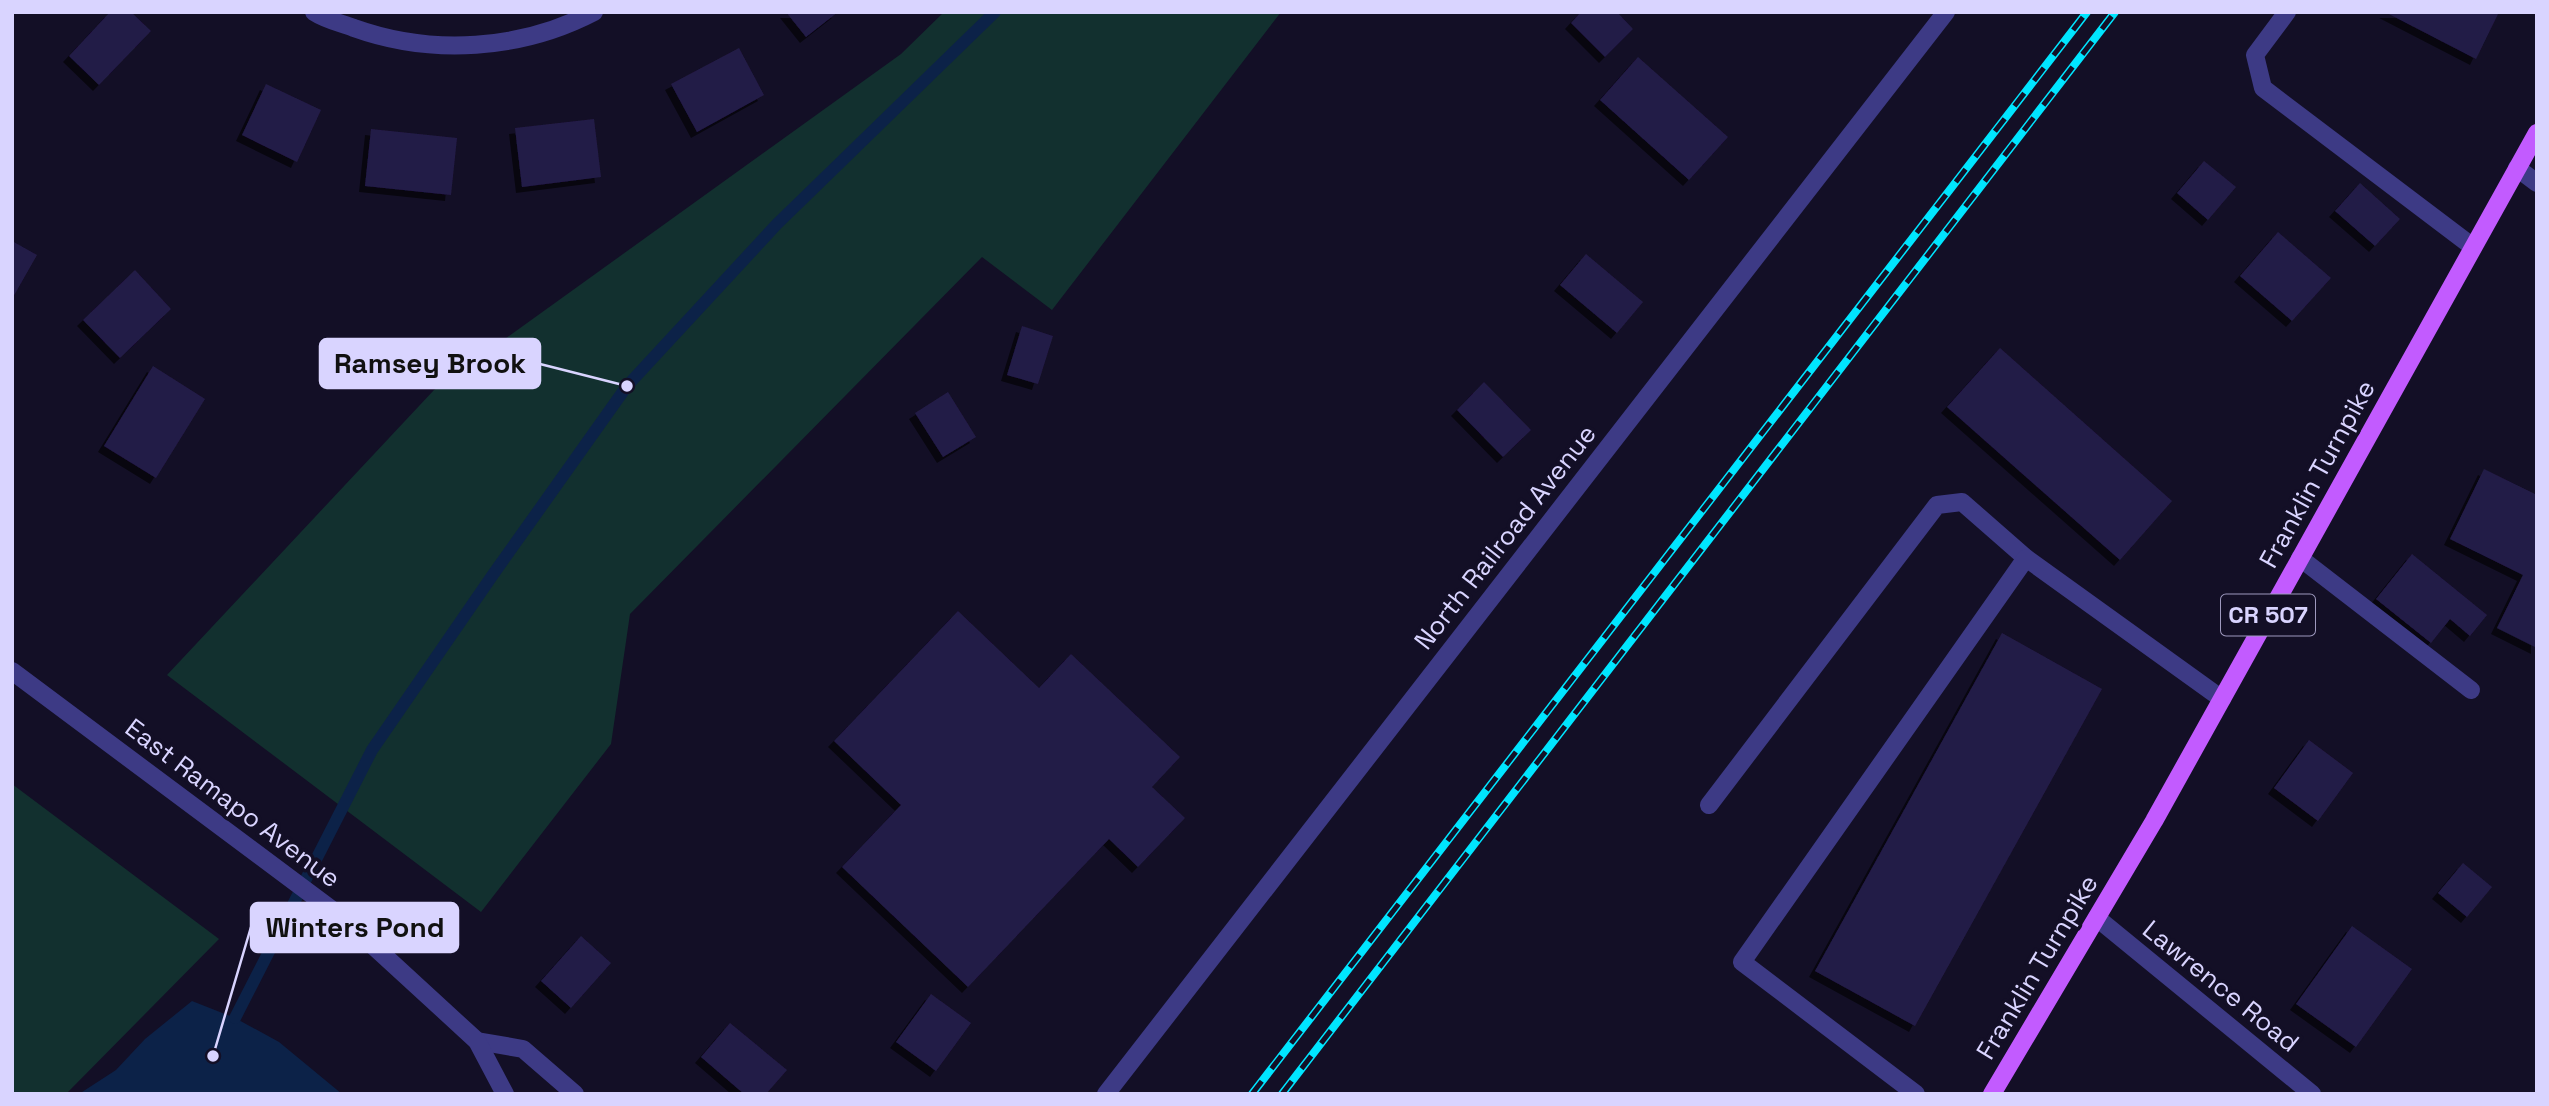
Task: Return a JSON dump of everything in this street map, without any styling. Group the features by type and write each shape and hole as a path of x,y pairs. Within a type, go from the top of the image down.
{"main road":[{"name":"Franklin Turnpike","path":"1992,1094 2097,918 2222,699 2537,133"}],"street":[{"path":"314,12 373,35 422,44 472,46 526,38 573,23 594,12"},
{"name":"North Railroad Avenue","path":"1106,1094 1945,12"},
{"path":"2287,12 2255,55 2263,88 2473,247"},
{"path":"2517,168 2537,183"},
{"path":"1709,805 1937,505 1962,502 2026,558 2222,699"},
{"path":"1916,1094 1742,962 2026,558"},
{"path":"2300,558 2471,690"},
{"name":"East Ramapo Avenue","path":"12,671 344,918 477,1041"},
{"name":"Lawrence Road","path":"2097,918 2312,1094"},
{"path":"477,1041 505,1094"},
{"path":"477,1041 523,1049 575,1094"}],"green space":[{"path":"944,12 1281,12 1052,310 982,257 630,614 611,744 481,912 167,675 434,390 901,54"},
{"path":"12,784 219,939 66,1094 12,1094"}],"water":[{"path":"192,1001 235,1018 279,1042 342,1094 79,1094 116,1070 145,1039"}],"building":[{"path":"110,12 131,12 151,31 99,85 69,56"},
{"path":"786,12 838,12 806,37"},
{"path":"1581,12 1617,12 1633,29 1605,57 1571,23"},
{"path":"2385,12 2499,12 2476,59"},
{"path":"739,48 764,95 697,132 671,84"},
{"path":"1638,57 1728,137 1689,180 1600,100"},
{"path":"266,84 321,110 297,162 242,135"},
{"path":"594,119 601,177 522,187 515,128"},
{"path":"371,129 457,138 451,195 365,186"},
{"path":"2204,161 2236,187 2208,220 2177,193"},
{"path":"2360,183 2400,219 2375,246 2335,211"},
{"path":"2278,232 2331,278 2292,321 2240,276"},
{"path":"12,241 37,255 12,299"},
{"path":"1586,254 1643,302 1617,333 1560,285"},
{"path":"135,270 171,309 120,358 83,320"},
{"path":"1022,326 1053,336 1038,384 1007,375"},
{"path":"2000,348 2172,501 2120,560 1947,407"},
{"path":"153,366 205,399 156,478 104,446"},
{"path":"1484,382 1531,430 1503,457 1457,410"},
{"path":"948,392 976,437 943,457 915,413"},
{"path":"2484,469 2537,495 2537,648 2497,628 2523,575 2450,539"},
{"path":"2412,554 2487,615 2470,636 2450,619 2431,643 2376,599"},
{"path":"958,611 1039,688 1071,654 1180,757 1152,787 1185,818 1138,867 1109,839 968,987 842,867 901,805 834,741"},
{"path":"2002,633 2102,689 1915,1026 1815,971"},
{"path":"2309,740 2353,773 2318,821 2274,788"},
{"path":"2463,863 2492,887 2467,917 2438,893"},
{"path":"2352,926 2412,969 2356,1047 2296,1004"},
{"path":"581,936 611,963 571,1008 541,981"},
{"path":"931,994 971,1023 936,1071 896,1042"},
{"path":"730,1023 787,1070 766,1094 744,1094 701,1057"}],"waterway":[{"path":"235,1018 372,750 627,386 777,224 995,12"}],"railway":[{"path":"1252,1094 2087,12"},
{"path":"1282,1094 2115,12"}],"place":[{"name":"Ramsey Brook","path":"627,386"},
{"name":"Winters Pond","path":"213,1056"}]}
